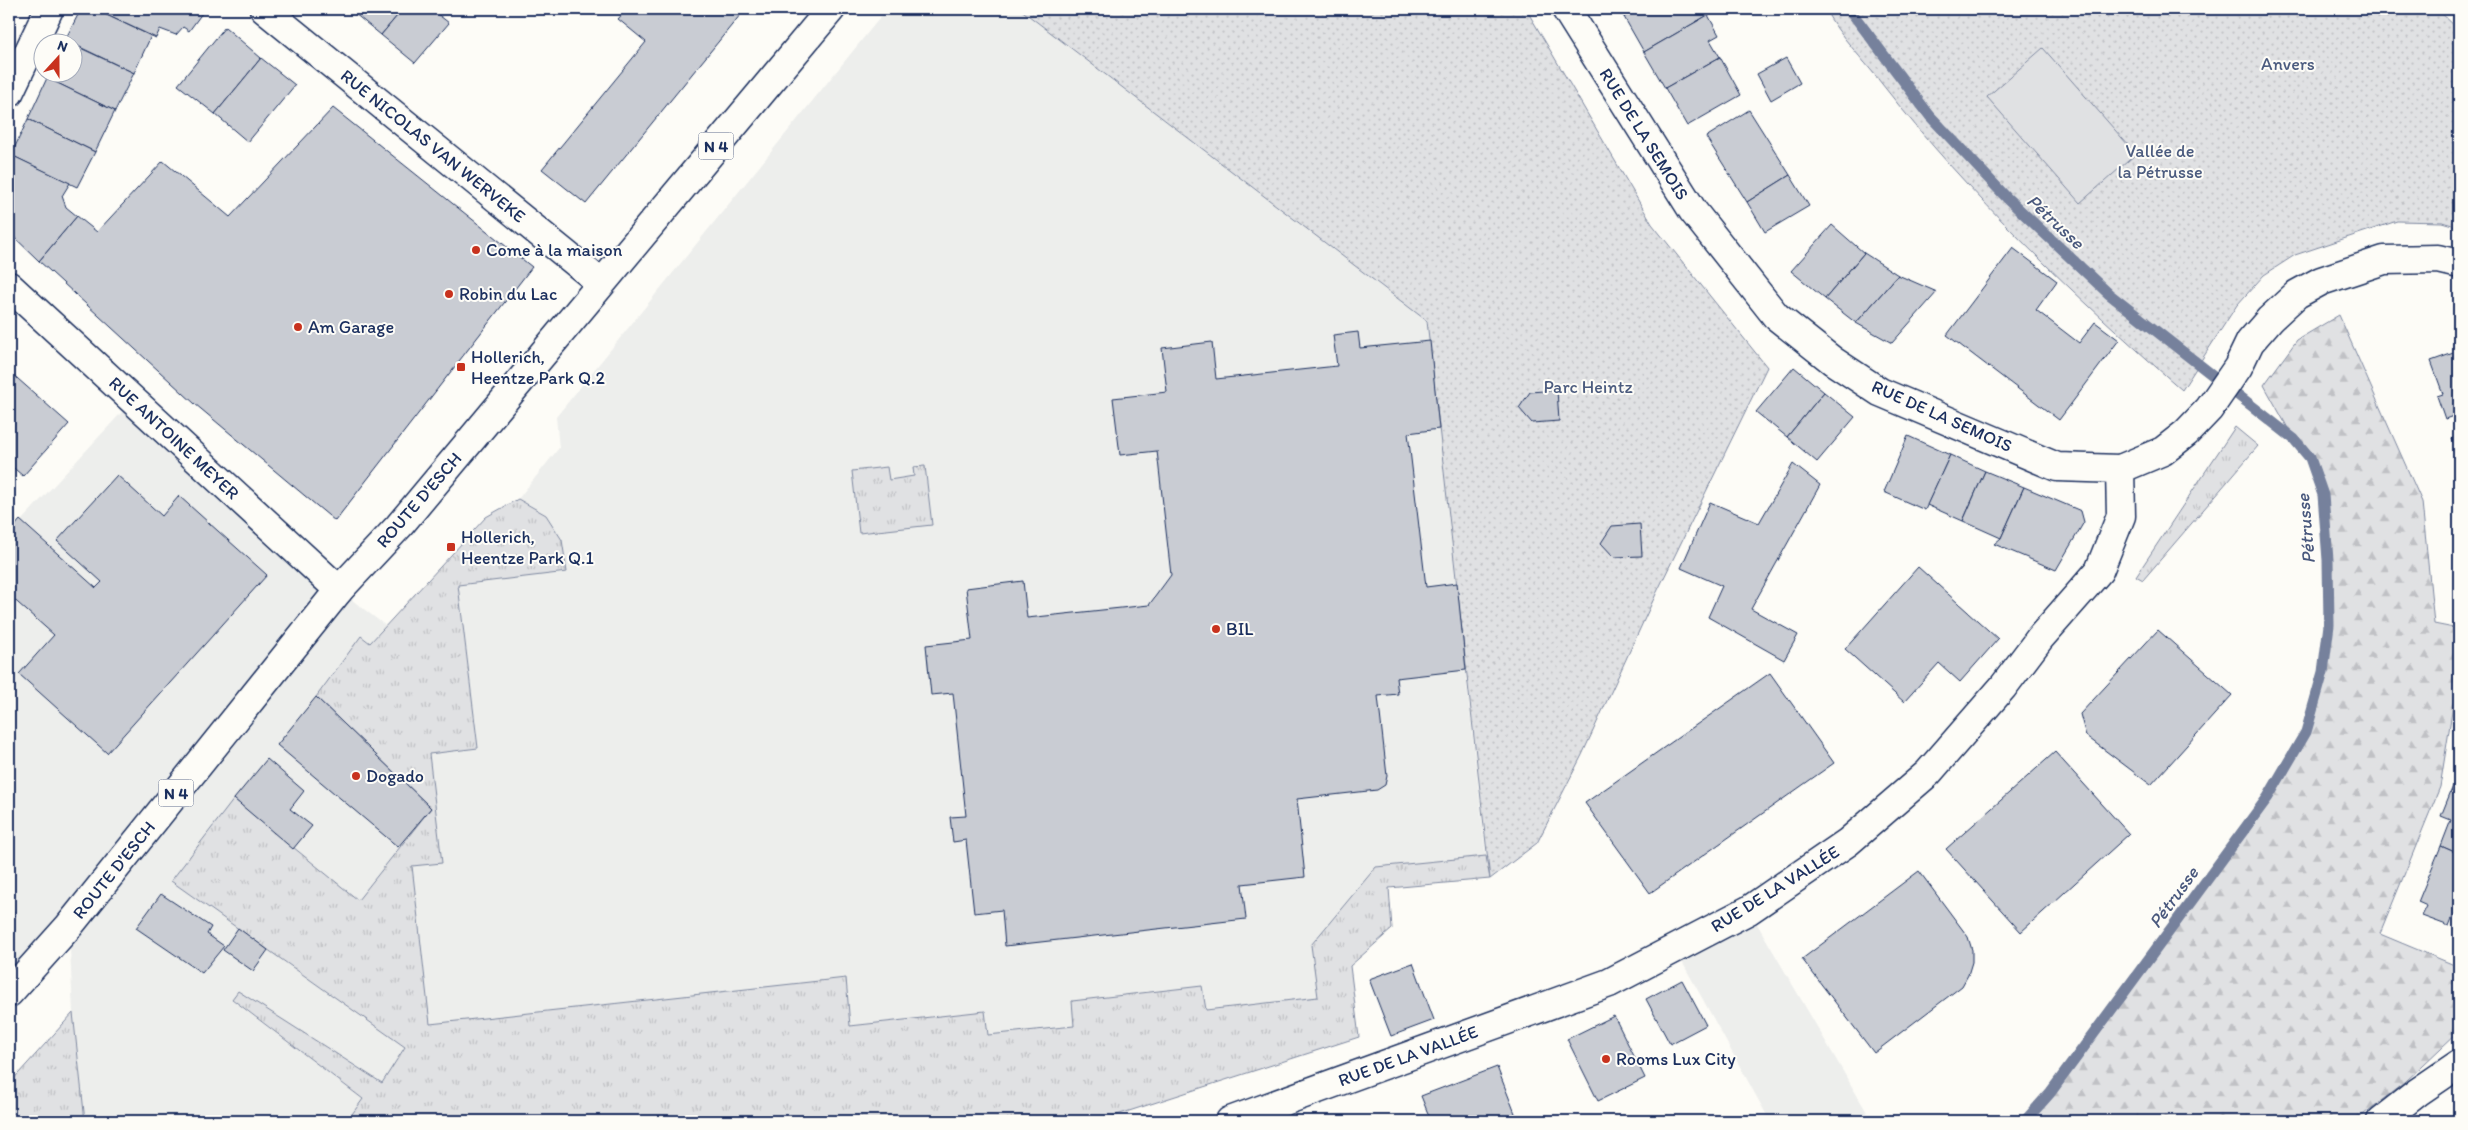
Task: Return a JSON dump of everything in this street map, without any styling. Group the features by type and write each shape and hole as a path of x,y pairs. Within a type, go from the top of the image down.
{"street":[{"path":"9,93 49,9"},
{"name":"RUE NICOLAS VAN WERVEKE","path":"264,9 602,283"},
{"name":"ROUTE D'ESCH","path":"9,993 69,926 339,590 399,526 831,9"},
{"name":"RUE DE LA SEMOIS","path":"1566,9 1693,211 1776,316 1833,361 1880,392 2057,467 2120,469 2163,451 2186,433 2209,409 2238,367 2250,342 2270,318 2297,294 2329,278 2384,260 2438,259 2459,264"},
{"name":"RUE ANTOINE MEYER","path":"9,286 339,590"},
{"name":"RUE DE LA VALLÉE","path":"1230,1121 1609,983 1749,910 1848,842 1928,773 2003,687 2040,638 2099,571 2122,516 2120,469"},
{"path":"2381,1121 2418,1092 2459,1064"}],"shaded area":[{"path":"887,9 1020,9 1427,321 1486,856 1376,867 1311,945 1318,997 1206,1010 1202,986 1072,1001 1074,1026 988,1035 985,1011 850,1026 846,979 430,1024 412,866 442,862 429,754 478,748 458,584 562,540 546,515 518,499 559,448 556,417"},
{"path":"133,400 339,590 386,626 370,644 361,636 316,697 431,808 358,901 234,800 171,881 405,1047 382,1083 238,991 232,1000 364,1100 347,1121 85,1121 73,1013 69,927 9,993 9,534"},
{"path":"1749,910 1872,1121 1770,1121 1675,949"}],"green space":[{"name":"Parc Heintz","path":"1020,9 1526,9 1652,224 1767,367 1656,594 1582,755 1537,843 1490,879 1427,321"},
{"name":"Vallée de la Pétrusse","path":"1825,9 2437,9 2459,30 2459,227 2442,222 2397,221 2295,255 2264,275 2237,305 2182,390 2063,282 1987,206 1916,126 1844,38"},
{"path":"2043,48 2136,154 2080,203 1987,97"},
{"path":"2339,315 2422,502 2434,624 2459,629 2459,668 2440,787 2380,934 2459,967 2459,1031 2404,1083 2355,1121 2025,1121 2050,1093 2268,797 2306,732 2323,672 2329,625 2328,560 2323,495 2310,458 2294,439 2264,385 2297,340"},
{"path":"2235,427 2258,446 2143,580 2136,576"},
{"path":"925,466 932,525 859,533 852,471 887,467 889,480 914,476 913,467"},
{"path":"518,499 546,515 562,540 567,572 458,585 478,748 429,754 442,863 412,866 430,1024 846,978 850,1026 985,1011 988,1035 1074,1026 1072,1001 1202,986 1206,1010 1318,997 1311,945 1376,867 1486,856 1490,879 1389,888 1392,929 1350,966 1359,1037 1098,1121 347,1121 363,1099 232,999 238,991 382,1083 405,1047 171,881 234,799 358,900 431,808 316,697 361,636 370,643 486,517"},
{"path":"73,1013 85,1121 9,1121 9,1084"}],"building":[{"path":"81,9 94,9 151,36 134,73 82,48 82,32 69,32"},
{"path":"94,9 205,9 189,31 183,27 176,35 160,29 156,38"},
{"path":"349,9 403,9 381,35"},
{"path":"403,9 431,9 449,23 415,63 381,35"},
{"path":"627,9 745,9 586,204 542,169 646,42 618,19"},
{"path":"1619,9 1638,9 1624,17"},
{"path":"1638,9 1704,9 1708,15 1644,52 1624,17"},
{"path":"1708,15 1719,35 1710,40 1720,57 1665,88 1644,52"},
{"path":"225,27 261,58 215,114 178,85"},
{"path":"82,49 134,73 115,111 55,82 82,82"},
{"path":"1720,57 1741,95 1687,126 1665,88"},
{"path":"261,58 295,85 248,142 215,114"},
{"path":"1786,58 1800,83 1771,100 1757,74"},
{"path":"45,82 55,82 115,111 95,152 28,119"},
{"name":"Am Garage","path":"333,108 532,267 335,521 195,404 39,261 77,216 97,232 163,161 230,217"},
{"path":"1749,110 1790,175 1747,202 1706,137"},
{"path":"28,119 95,152 77,187 11,155"},
{"path":"11,155 70,183 62,196 66,207 77,216 39,261 9,232 9,160"},
{"path":"1790,175 1809,206 1765,232 1747,202"},
{"path":"1832,225 1864,253 1825,299 1791,271"},
{"path":"2013,248 2057,281 2036,310 2079,343 2095,322 2119,340 2059,420 1947,335"},
{"path":"1864,253 1898,275 1856,323 1825,299"},
{"path":"1898,275 1937,292 1892,343 1856,323"},
{"name":"BIL","path":"1358,332 1360,348 1430,341 1439,429 1408,433 1426,587 1457,583 1466,670 1396,678 1398,694 1378,696 1387,776 1385,785 1377,790 1297,799 1305,877 1242,884 1246,919 1005,946 1002,910 974,913 966,840 953,842 950,817 966,816 953,693 931,695 926,645 972,640 966,588 1023,581 1027,618 1149,605 1171,575 1157,451 1120,455 1113,398 1167,392 1162,348 1212,342 1216,379 1337,366 1333,335"},
{"path":"2459,351 2459,414 2445,419 2437,396 2443,394 2431,361"},
{"path":"1794,367 1824,392 1787,437 1756,412"},
{"path":"9,371 69,424 23,476 9,464"},
{"path":"1557,390 1559,421 1532,423 1519,408 1530,392"},
{"path":"1824,392 1855,417 1817,462 1787,437"},
{"path":"1908,436 1950,455 1925,510 1884,492"},
{"path":"2459,436 2459,453 2458,453 2452,439"},
{"path":"1950,455 1985,471 1963,521 1927,505"},
{"path":"1793,464 1820,485 1751,609 1798,635 1784,660 1708,617 1722,586 1681,568 1710,502 1759,523"},
{"path":"1985,471 2024,487 2001,538 1963,521"},
{"path":"117,475 162,516 179,496 267,575 107,753 19,674 54,635 9,595 9,533 20,520 96,588 102,582 57,541"},
{"path":"2024,487 2081,511 2084,522 2056,570 1994,544 2001,538"},
{"path":"1640,524 1642,556 1614,557 1601,543 1612,526"},
{"path":"1918,567 1998,639 1960,682 1939,663 1904,702 1845,649"},
{"path":"2158,630 2232,695 2151,785 2086,736 2080,714"},
{"path":"1770,673 1834,763 1650,893 1585,803"},
{"name":"Dogado","path":"316,697 431,808 398,847 277,745"},
{"path":"2055,752 2129,834 2021,932 1946,849"},
{"path":"267,759 304,791 290,809 312,826 293,849 234,799"},
{"path":"2459,772 2459,794 2451,791"},
{"path":"2451,791 2459,794 2459,854 2441,846 2451,820 2441,816"},
{"path":"2441,846 2459,854 2459,918 2453,916 2449,926 2422,916 2427,906 2418,902"},
{"path":"1919,871 1968,937 1972,950 1972,962 1962,986 1874,1053 1802,959"},
{"path":"161,894 211,927 207,934 224,946 202,973 136,928"},
{"path":"9,907 16,915 9,922"},
{"path":"238,928 268,950 253,971 223,950"},
{"path":"1413,963 1434,1020 1391,1036 1369,979"},
{"path":"1682,980 1706,1025 1670,1044 1646,999"},
{"name":"Rooms Lux City","path":"1614,1016 1645,1078 1598,1101 1567,1039"},
{"path":"1497,1067 1518,1121 1431,1121 1421,1096"}],"waterway":[{"name":"Pétrusse","path":"1849,9 1930,116 2007,198 2109,294 2294,439 2310,458 2323,495 2328,560 2329,625 2323,672 2306,732 2268,797 2050,1093 2025,1121"}],"place":[{"name":"Come à la maison","path":"476,250"},
{"name":"Robin du Lac","path":"449,294"},
{"name":"Am Garage","path":"298,327"},
{"name":"Hollerich, Heentze Park Q.2","path":"461,367"},
{"name":"Hollerich, Heentze Park Q.1","path":"451,547"},
{"name":"BIL","path":"1216,629"},
{"name":"Dogado","path":"356,776"},
{"name":"Rooms Lux City","path":"1606,1059"}],"park label":[{"name":"Anvers","path":"2288,64"}]}
